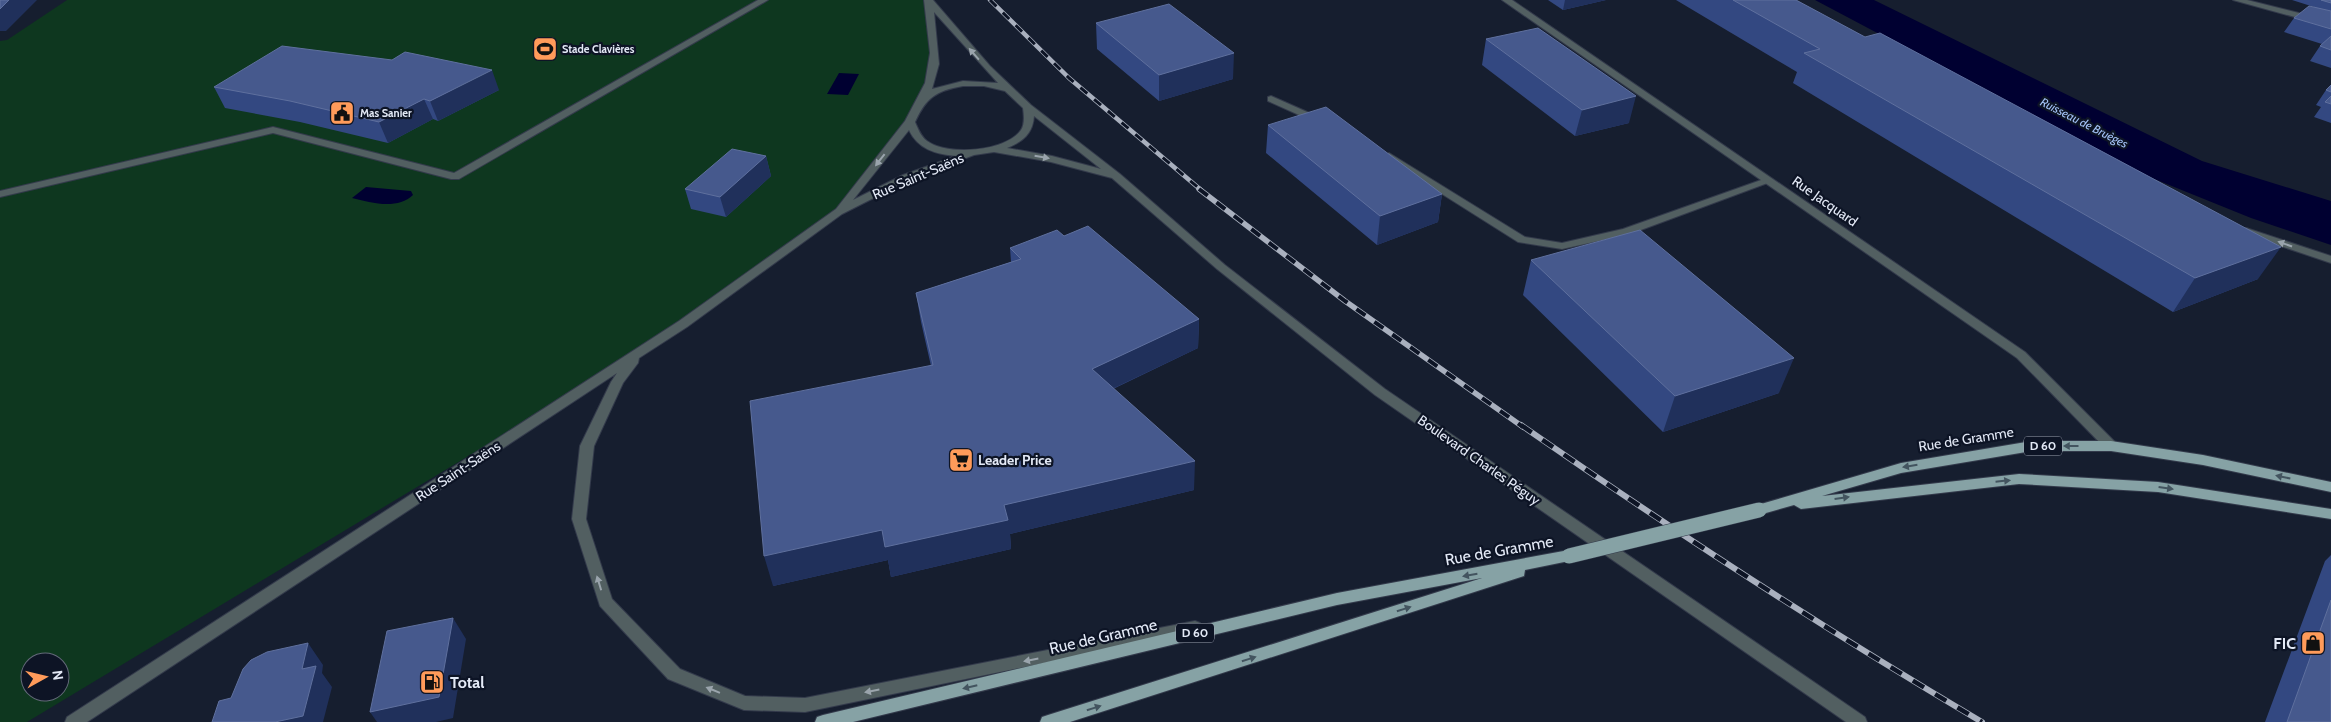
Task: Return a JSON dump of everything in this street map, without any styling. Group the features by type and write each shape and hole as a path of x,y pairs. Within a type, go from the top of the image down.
{"main road":[{"name":"Rue de Gramme","path":"823,722 1337,599 1569,556 1759,510 1901,468 2032,446 2111,446 2203,460 2331,487"},
{"name":"Rue de Gramme","path":"1759,510 1861,496 2019,479 2158,487 2331,514"},
{"name":"Rue de Gramme","path":"1048,722 1569,556"}],"street":[{"path":"0,194 273,130 455,177 764,0"},
{"path":"928,0 986,68 1028,107 1030,121 1024,134 1012,142 994,149 970,154 946,152 925,145 915,134 910,122 930,82 933,59 928,0"},
{"name":"Rue Jacquard","path":"1506,0 2021,355 2111,446"},
{"path":"2237,0 2331,24"},
{"path":"919,103 943,86 971,82 991,84 1008,89"},
{"path":"1271,99 1331,126"},
{"name":"Boulevard Charles Péguy","path":"1028,107 1116,176 1221,267 1380,392 1859,722"},
{"name":"Rue Saint-Saëns","path":"838,212 910,122"},
{"name":"Boulevard Charles Péguy","path":"994,149 1052,159 1116,176"},
{"path":"1382,152 1522,240 1562,246 1626,232 1768,181"},
{"name":"Rue Saint-Saëns","path":"73,722 683,324 838,212 907,177 970,154"},
{"path":"2232,226 2331,260"},
{"path":"641,352 617,382 587,446 579,518 605,602 674,674 744,702 805,705 1337,599"}],"green space":[{"path":"67,0 928,0 932,74 919,103 838,212 641,352 70,696 70,652 20,652 20,702 60,702 27,722 0,722 0,41 7,40"}],"water":[{"name":"Ruisseau de Bruèges","path":"1815,0 1874,0 2202,161 2331,201 2331,245 2251,218 2147,176"},
{"path":"839,73 859,74 848,95 827,94"},
{"path":"366,187 411,191 413,195 407,200 392,204 352,198"}],"building":[{"path":"0,0 9,0 0,9"},
{"path":"1733,0 1796,0 1865,37 1880,33 2281,247 2195,278 1804,53 1820,49"},
{"path":"1169,4 1234,53 1159,75 1096,23"},
{"path":"2309,6 2331,11 2331,29 2294,18"},
{"path":"1538,28 1636,96 1582,110 1486,39"},
{"path":"2331,36 2331,50 2320,46"},
{"path":"282,46 392,60 405,52 492,70 430,101 424,99 379,122 290,101 214,87"},
{"path":"2331,85 2331,92 2326,90"},
{"path":"2331,96 2331,104 2325,102"},
{"path":"1326,107 1442,194 1380,216 1268,125"},
{"path":"732,149 766,156 720,197 685,189"},
{"path":"1088,226 1199,319 1092,369 1195,461 1004,505 1008,520 885,547 882,530 764,556 750,401 933,365 916,293 1021,259 1010,248 1057,230 1064,236"},
{"path":"1640,230 1794,358 1675,396 1531,260"},
{"path":"2331,600 2331,722 2287,722"},
{"path":"453,618 439,697 370,712 387,631"},
{"path":"308,643 302,669 316,666 303,716 275,722 212,722 219,701 231,698 243,669 251,660 267,652"}],"railway":[{"path":"990,0 1069,78 1201,190"},
{"path":"1199,189 1345,301 1523,427"},
{"path":"1521,425 1748,578 1982,722"}],"place":[{"name":"Stade Clavières","path":"545,49"},
{"name":"Mas Sanier","path":"342,113"},
{"name":"Leader Price","path":"961,460"},
{"name":"FIC","path":"2313,643"},
{"name":"Total","path":"432,682"}]}
